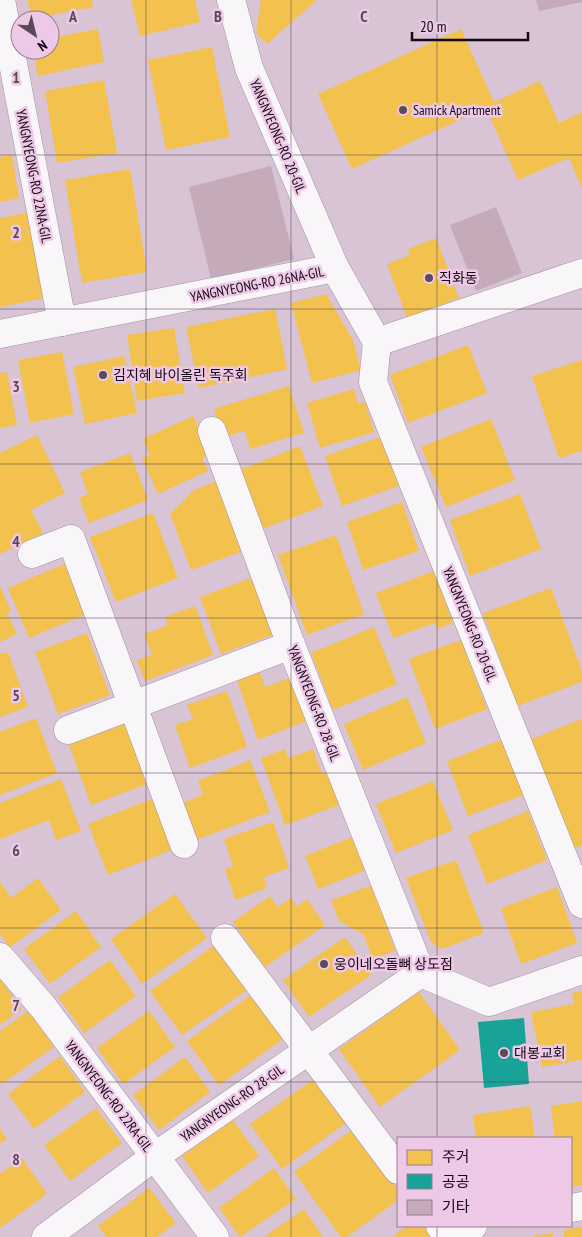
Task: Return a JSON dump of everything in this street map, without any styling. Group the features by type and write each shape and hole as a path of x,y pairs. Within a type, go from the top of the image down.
{"street":[{"name":"YANGNYEONG-RO 22NA-GIL","path":"1,0 62,322"},
{"name":"YANGNYEONG-RO 20-GIL","path":"231,0 249,68 335,268"},
{"name":"YANGNYEONG-RO 26NA-GIL","path":"0,334 335,268 377,342"},
{"path":"377,342 582,273"},
{"name":"YANGNYEONG-RO 20-GIL","path":"377,342 373,382 582,904"},
{"name":"YANGNYEONG-RO 28-GIL","path":"46,1237 154,1157 307,1050 421,974 291,645 212,431"},
{"path":"32,554 71,539 184,844"},
{"path":"68,730 291,645"},
{"path":"225,938 397,1169"},
{"name":"YANGNYEONG-RO 22RA-GIL","path":"0,957 43,1007 215,1237"},
{"path":"421,974 489,1002 582,970"},
{"path":"441,1227 444,1231 468,1227"}],"building: 주거":[{"path":"28,0 92,0 93,7 60,13 60,10 30,10"},
{"path":"131,0 195,0 200,22 140,36"},
{"path":"261,0 317,0 267,44 256,32"},
{"path":"98,29 104,62 38,76 35,60 60,60 60,36"},
{"name":"Samick Apartment","path":"461,29 494,102 540,81 559,123 582,112 582,188 569,158 518,180 486,108 352,169 318,94"},
{"path":"212,47 230,137 166,150 148,60"},
{"path":"104,80 117,153 57,163 45,91"},
{"path":"12,155 19,198 0,202 0,157"},
{"path":"130,169 147,272 82,283 65,180"},
{"path":"27,213 44,298 0,307 0,218"},
{"path":"436,238 459,298 407,318 387,264 410,255 408,249"},
{"path":"326,294 353,340 361,370 312,383 291,303"},
{"path":"275,309 287,369 199,388 186,327"},
{"path":"174,328 185,393 137,401 127,335"},
{"path":"468,345 487,393 408,423 390,375"},
{"path":"62,352 74,414 30,423 18,360"},
{"path":"124,356 137,413 85,424 73,367"},
{"path":"582,360 582,451 559,458 532,376"},
{"path":"7,372 17,425 0,428 0,373"},
{"path":"289,386 304,433 250,449 245,431 223,437 214,409"},
{"path":"354,389 358,404 365,402 374,432 320,448 307,403"},
{"path":"193,416 210,454 202,458 208,471 158,494 142,458 150,455 143,439"},
{"path":"491,419 515,480 446,507 421,447"},
{"path":"37,435 65,493 31,510 43,533 0,554 0,453"},
{"path":"383,436 399,486 342,506 325,456"},
{"path":"300,446 323,506 263,529 240,470"},
{"path":"130,453 148,500 89,523 79,498 88,494 80,472"},
{"path":"217,481 243,551 191,570 170,514 194,490"},
{"path":"520,494 541,549 470,576 450,520"},
{"path":"402,502 419,551 363,570 347,522"},
{"path":"153,513 178,578 116,602 90,537"},
{"path":"336,535 364,614 307,635 278,555"},
{"path":"67,563 89,613 29,638 8,588"},
{"path":"434,571 453,623 437,629 435,623 393,638 376,593"},
{"path":"254,577 275,634 221,654 200,597"},
{"path":"0,586 11,611 7,613 17,634 0,642"},
{"path":"551,588 582,671 582,682 517,706 483,613"},
{"path":"195,606 213,655 145,681 137,660 152,655 144,634 168,625 165,617"},
{"path":"374,627 397,684 333,710 311,653"},
{"path":"87,633 110,695 58,714 35,652"},
{"path":"461,640 487,709 435,729 409,659"},
{"path":"8,652 28,707 0,717 0,654"},
{"path":"259,670 265,687 290,678 306,721 258,740 236,678"},
{"path":"227,691 247,747 190,768 175,725 193,719 187,705"},
{"path":"407,697 426,743 363,770 344,724"},
{"path":"36,718 57,773 0,795 0,732"},
{"path":"582,719 582,845 572,850 529,740"},
{"path":"130,722 152,782 91,805 69,745"},
{"path":"503,739 524,795 468,816 447,761"},
{"path":"285,749 288,758 313,749 322,774 331,771 342,804 285,825 261,758"},
{"path":"250,760 270,812 196,840 182,803 203,795 198,781"},
{"path":"61,779 81,831 56,840 49,820 0,839 0,803"},
{"path":"433,781 453,830 396,853 376,804"},
{"path":"157,797 177,848 108,875 88,824"},
{"path":"528,811 547,860 487,884 468,835"},
{"path":"273,822 289,868 264,877 267,888 235,900 225,869 233,866 224,839"},
{"path":"352,837 366,870 318,889 305,856"},
{"path":"456,860 484,933 442,949 431,942 406,878"},
{"path":"38,878 61,910 10,947 0,934 0,882 11,898"},
{"path":"373,885 395,951 372,959 364,935 339,921 331,900"},
{"path":"557,887 577,943 521,964 501,908"},
{"path":"175,894 207,938 142,984 111,939"},
{"path":"270,896 278,907 291,898 297,906 307,899 325,925 265,967 233,922"},
{"path":"76,911 101,947 50,984 24,949"},
{"path":"345,937 371,975 309,1017 283,980"},
{"path":"215,945 247,990 182,1035 150,991"},
{"path":"110,960 136,996 84,1033 58,997"},
{"path":"0,979 22,1009 0,1025"},
{"path":"582,991 582,1060 542,1067 531,1012 574,1004 572,993"},
{"path":"419,992 460,1050 380,1107 339,1049"},
{"path":"251,995 283,1039 219,1085 187,1041"},
{"path":"28,1011 54,1047 2,1084 0,1081 0,1031"},
{"path":"149,1011 175,1047 123,1084 97,1048"},
{"path":"60,1056 85,1092 34,1129 8,1094"},
{"path":"185,1057 210,1092 159,1130 133,1095"},
{"path":"314,1079 346,1123 282,1169 250,1124"},
{"path":"582,1101 582,1185 572,1187 572,1137 555,1137 551,1106"},
{"path":"530,1106 535,1137 476,1137 473,1115"},
{"path":"96,1108 122,1143 70,1181 44,1145"},
{"path":"233,1120 259,1156 208,1193 182,1156"},
{"path":"0,1129 7,1139 0,1143"},
{"path":"353,1129 397,1189 397,1201 347,1237 341,1237 294,1172"},
{"path":"22,1158 47,1194 0,1228 0,1174"},
{"path":"274,1168 296,1199 240,1237 219,1208"},
{"path":"149,1188 176,1223 157,1237 106,1237 98,1226"},
{"path":"304,1209 323,1237 264,1237"},
{"path":"406,1227 429,1227 436,1237 392,1237"},
{"path":"582,1227 582,1237 564,1237 563,1230"},
{"path":"553,1233 553,1237 534,1237 534,1236"}],"building: 공공":[{"name":"대봉교회","path":"524,1018 529,1084 484,1088 478,1022"}],"building: 기타":[{"path":"536,0 582,0 582,2 539,11"},
{"path":"271,166 294,259 211,279 189,187"},
{"path":"496,207 522,273 476,291 450,225"}],"place":[{"name":"Samick Apartment","path":"403,110"},
{"name":"직화동","path":"429,278"},
{"name":"김지혜 바이올린 독주회","path":"103,375"},
{"name":"웅이네오돌뼈 상도점","path":"324,964"},
{"name":"대봉교회","path":"504,1053"}]}
